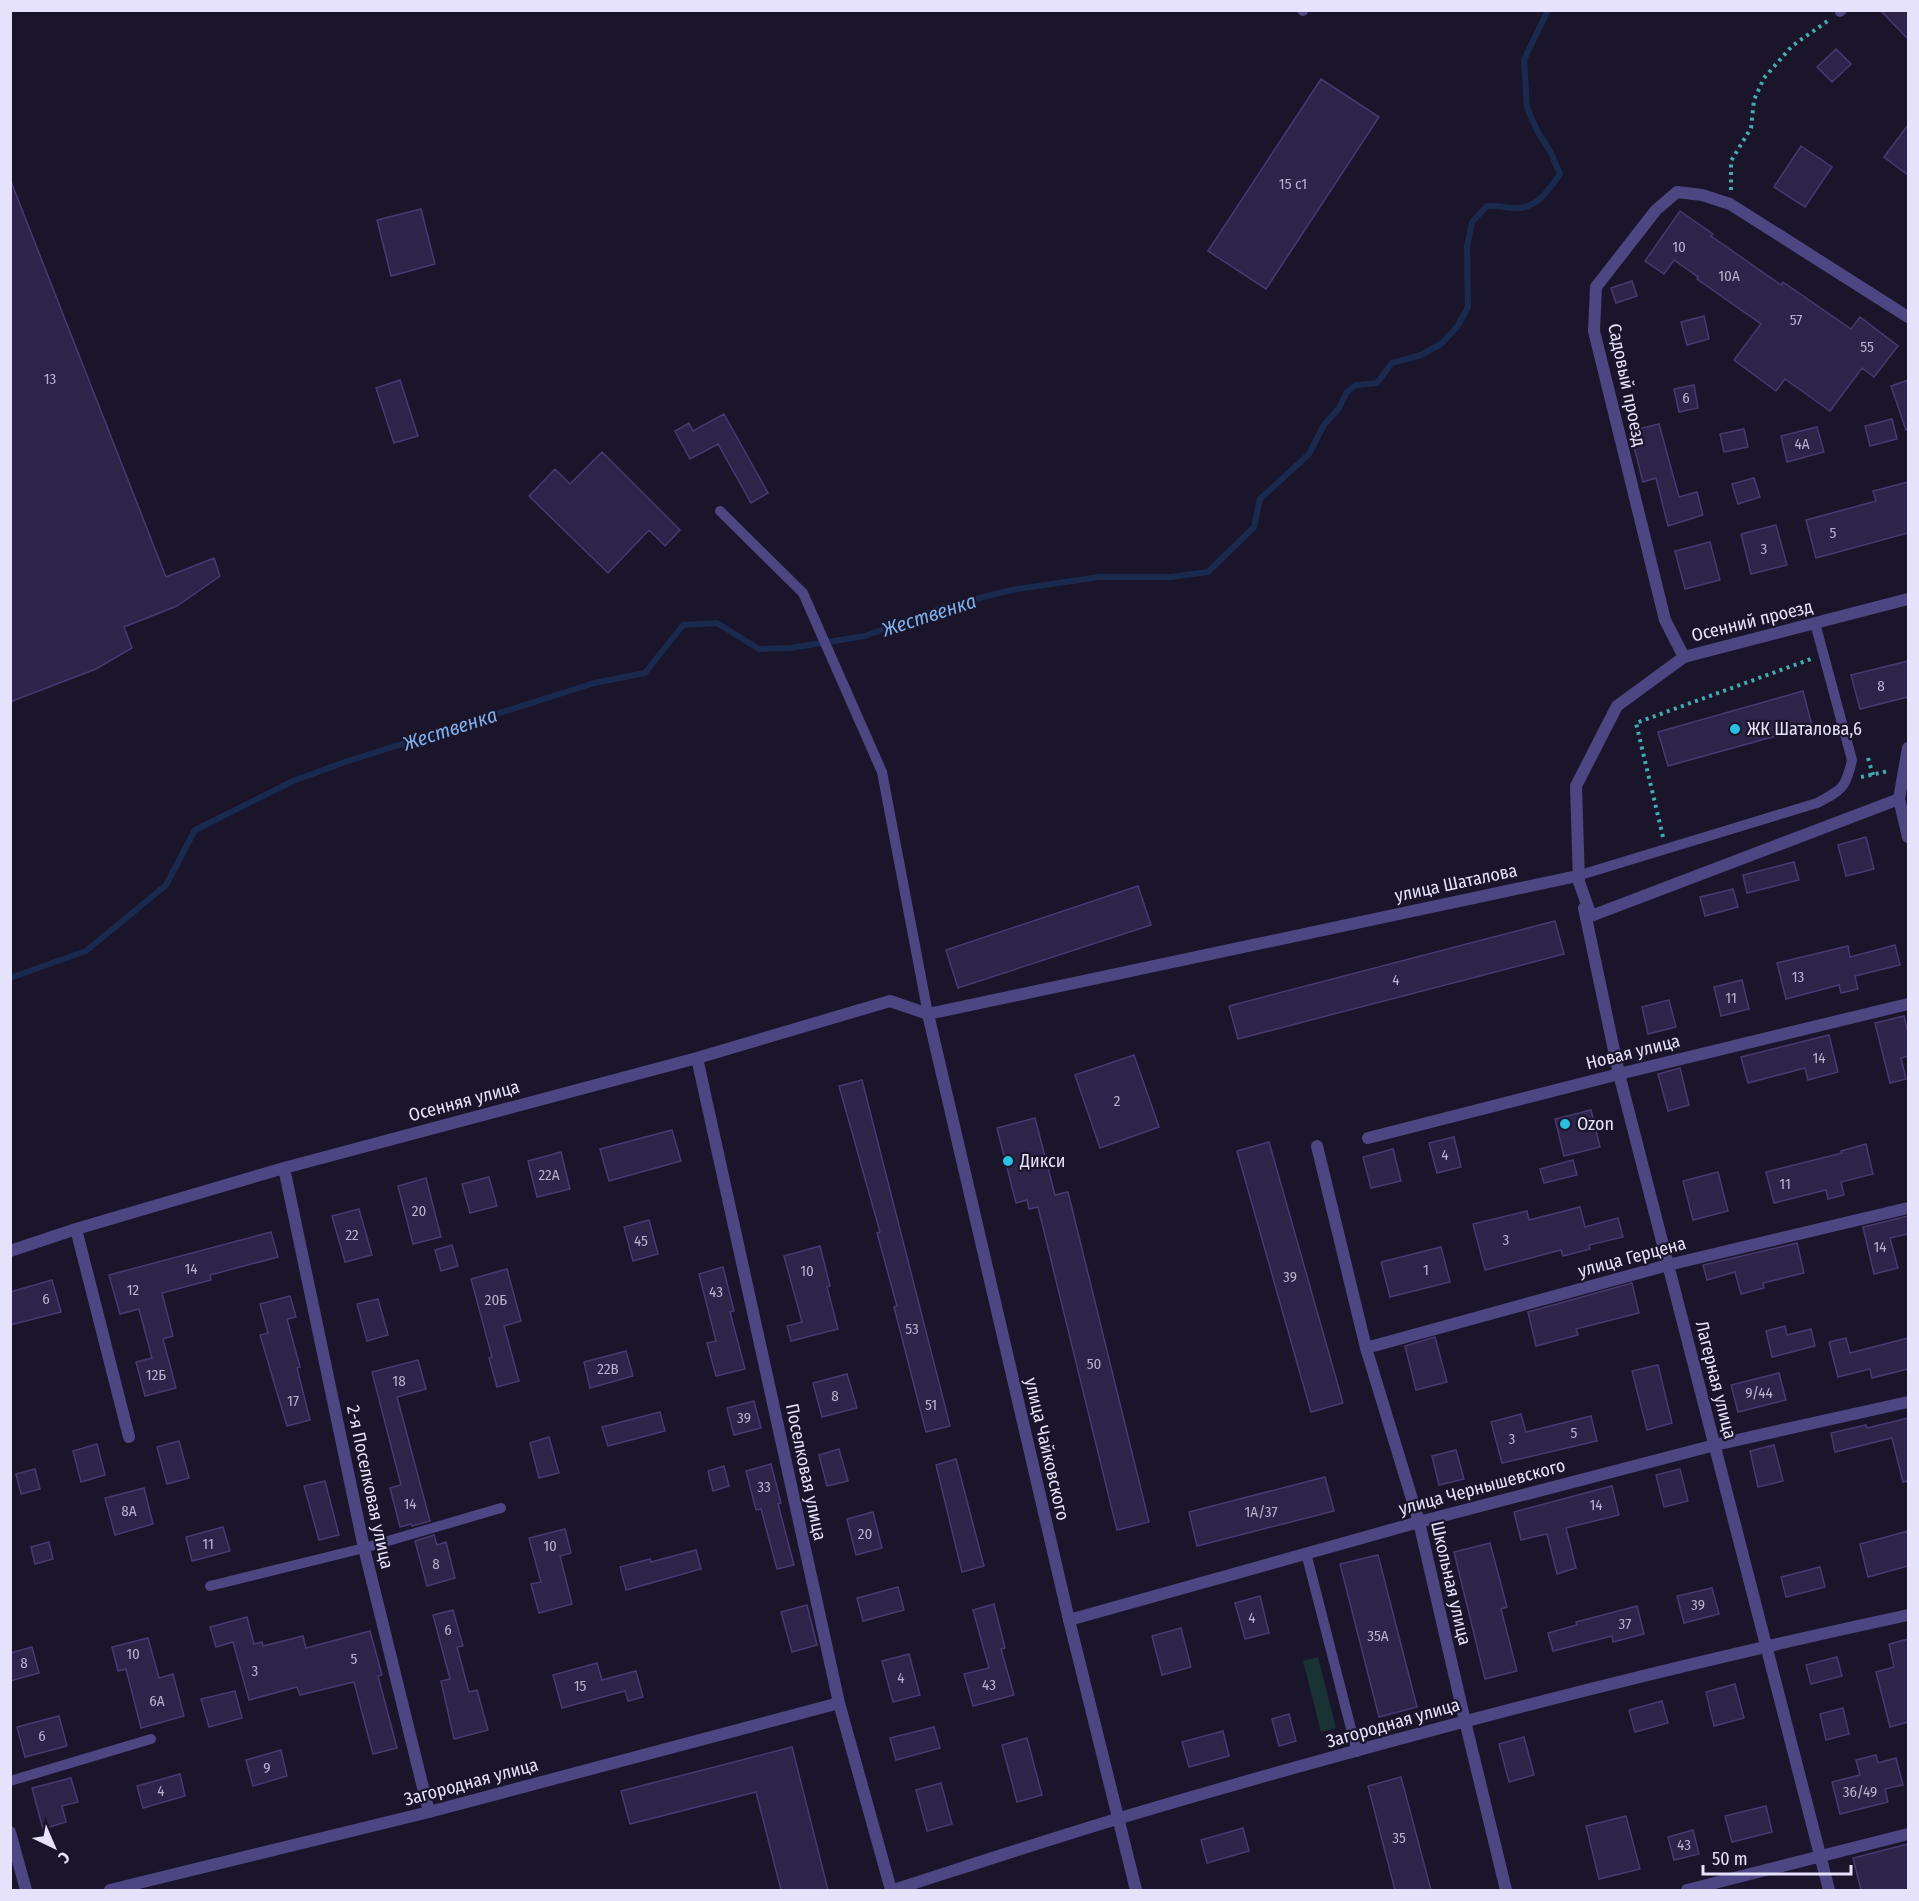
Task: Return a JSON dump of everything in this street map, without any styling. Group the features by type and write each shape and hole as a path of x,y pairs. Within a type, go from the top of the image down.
{"street":[{"name":"Садовый проезд","path":"1684,657 1665,620 1594,331 1596,287 1656,210 1677,192 1702,195 1730,204 1908,317"},
{"name":"Осенний проезд","path":"1578,876 1576,786 1617,706 1684,657 1908,599"},
{"path":"1908,748 1899,799 1908,837"},
{"path":"1578,876 1591,916 1899,799"},
{"name":"улица Шаталова","path":"928,1014 1578,876"},
{"name":"Лагерная улица","path":"1578,876 1619,1074 1829,1890"},
{"name":"Осенняя улица","path":"10,1251 76,1229 284,1168 697,1058 890,1001 928,1014"},
{"name":"Новая улица","path":"1368,1138 1619,1074 1908,1005"},
{"name":"улица Чайковского","path":"928,1014 1069,1620 1136,1890"},
{"name":"Поселковая улица","path":"697,1058 839,1703 892,1890"},
{"name":"Школьная улица","path":"1317,1146 1366,1348 1419,1522 1464,1721 1506,1890"},
{"name":"2-я Поселковая улица","path":"284,1168 364,1548 429,1812"},
{"name":"улица Герцена","path":"1366,1348 1668,1265 1908,1208"},
{"path":"76,1229 129,1437"},
{"name":"улица Чернышевского","path":"1069,1620 1419,1522 1714,1445 1908,1402"},
{"name":"Загородная улица","path":"892,1890 1118,1819 1464,1721 1766,1646 1908,1615"},
{"name":"Загородная улица","path":"110,1890 429,1812 839,1703"},
{"path":"10,1832 26,1890"},
{"path":"1687,1890 1908,1834"}],"lane":[{"path":"720,511 803,593 882,772 928,1014"},
{"path":"1578,876 1817,803 1837,793 1848,780 1852,760 1815,623"},
{"path":"210,1586 364,1548 501,1509"},
{"path":"1306,1553 1357,1752"},
{"path":"10,1780 151,1739"}],"path":[{"path":"1730,204 1731,160 1751,128 1754,100 1764,78 1792,46 1841,11"},
{"path":"1666,849 1636,723 1823,655"},
{"path":"1848,780 1905,768"}],"green space":[{"path":"1318,1657 1336,1728 1321,1732 1303,1661"}],"building":[{"path":"1880,10 1908,10 1908,39"},
{"path":"1836,49 1851,64 1832,82 1817,67"},
{"path":"1321,79 1379,117 1266,289 1208,251"},
{"path":"1908,125 1908,175 1884,157"},
{"path":"1801,146 1832,167 1805,207 1774,187"},
{"path":"10,179 166,577 214,558 220,576 177,606 124,627 132,648 96,669 10,702"},
{"path":"421,209 435,264 391,276 377,220"},
{"path":"1680,211 1713,234 1711,236 1781,285 1783,282 1851,329 1860,317 1898,346 1874,377 1862,368 1830,411 1785,379 1776,391 1734,360 1761,324 1674,260 1664,274 1645,261"},
{"path":"1632,281 1637,296 1616,303 1611,288"},
{"path":"1704,316 1709,339 1687,345 1681,322"},
{"path":"400,380 418,436 394,443 376,388"},
{"path":"1908,380 1908,429 1906,430 1891,386"},
{"path":"1694,385 1698,408 1679,412 1674,389"},
{"path":"724,414 768,493 751,503 718,444 690,459 675,431 689,423 693,431"},
{"path":"1892,419 1897,439 1870,446 1865,426"},
{"path":"1659,424 1679,497 1697,492 1703,515 1668,526 1656,478 1643,482 1630,431"},
{"path":"1817,427 1824,452 1787,462 1781,436"},
{"path":"1744,429 1748,447 1724,452 1720,434"},
{"path":"602,452 680,530 665,546 649,530 608,573 529,496 555,469 570,484"},
{"path":"1754,478 1760,497 1738,504 1732,484"},
{"path":"1908,482 1908,533 1816,558 1806,520 1876,501 1873,491"},
{"path":"1776,525 1787,565 1751,574 1741,534"},
{"path":"1710,542 1720,580 1685,589 1675,551"},
{"path":"1908,661 1908,697 1860,709 1851,675"},
{"name":"ЖК Шаталова,6","path":"1803,691 1812,726 1668,766 1658,732"},
{"path":"1866,837 1874,869 1846,876 1838,845"},
{"path":"1794,862 1799,880 1747,893 1743,875"},
{"path":"1138,886 1151,925 958,988 946,950"},
{"path":"1733,889 1738,907 1705,916 1700,897"},
{"path":"1555,921 1564,954 1238,1039 1229,1006"},
{"path":"1895,945 1900,965 1855,976 1858,989 1841,993 1839,985 1786,999 1777,963 1848,946 1850,957"},
{"path":"1742,980 1749,1009 1721,1016 1714,987"},
{"path":"1669,1000 1676,1027 1648,1034 1642,1007"},
{"path":"1904,1016 1908,1033 1908,1056 1901,1058 1906,1079 1890,1083 1875,1023"},
{"path":"1829,1035 1838,1072 1808,1080 1805,1068 1748,1083 1741,1057"},
{"path":"1134,1055 1159,1127 1100,1148 1075,1075"},
{"path":"1680,1068 1689,1105 1668,1111 1658,1074"},
{"path":"862,1080 950,1426 926,1432 894,1307 897,1306 877,1233 880,1232 839,1086"},
{"path":"1591,1110 1600,1147 1564,1156 1555,1119"},
{"path":"1035,1118 1055,1195 1068,1192 1149,1522 1117,1530 1038,1207 1029,1209 1027,1200 1016,1203 997,1128"},
{"path":"672,1130 681,1161 609,1181 600,1149"},
{"path":"1454,1137 1461,1167 1437,1173 1429,1143"},
{"path":"1269,1142 1343,1403 1311,1412 1237,1151"},
{"path":"1866,1144 1873,1174 1841,1182 1844,1195 1828,1199 1826,1190 1774,1203 1766,1172 1842,1153 1841,1151"},
{"path":"1393,1149 1401,1181 1371,1188 1363,1157"},
{"path":"561,1152 570,1189 537,1197 528,1161"},
{"path":"1573,1160 1577,1175 1544,1183 1540,1169"},
{"path":"1718,1172 1728,1211 1693,1220 1683,1181"},
{"path":"489,1177 497,1206 470,1213 462,1184"},
{"path":"426,1178 441,1237 413,1244 398,1186"},
{"path":"1580,1207 1585,1227 1618,1218 1623,1237 1589,1245 1590,1249 1563,1256 1561,1250 1485,1270 1473,1224 1527,1211 1529,1220"},
{"path":"359,1209 372,1255 345,1262 332,1216"},
{"path":"1908,1216 1908,1234 1890,1238 1898,1268 1874,1274 1863,1227"},
{"path":"649,1220 658,1254 633,1261 624,1227"},
{"path":"271,1232 278,1257 210,1275 211,1280 162,1293 173,1336 163,1339 176,1388 145,1396 136,1362 152,1358 139,1309 120,1314 109,1275"},
{"path":"1797,1243 1804,1273 1763,1283 1764,1288 1741,1294 1735,1272 1707,1280 1703,1265"},
{"path":"452,1245 458,1266 441,1271 435,1250"},
{"path":"820,1246 830,1286 827,1287 838,1329 791,1341 787,1326 802,1322 784,1256"},
{"path":"1441,1247 1450,1282 1390,1297 1381,1262"},
{"path":"723,1267 734,1311 730,1312 745,1369 716,1376 707,1343 716,1341 699,1274"},
{"path":"507,1269 521,1321 504,1326 519,1381 497,1387 489,1358 492,1357 471,1279"},
{"path":"52,1280 61,1312 10,1325 10,1292"},
{"path":"1632,1283 1639,1313 1576,1329 1578,1335 1536,1346 1528,1312"},
{"path":"290,1296 296,1317 287,1319 300,1367 297,1368 310,1420 287,1426 260,1335 268,1333 260,1304"},
{"path":"378,1299 388,1335 367,1341 357,1304"},
{"path":"1785,1326 1787,1335 1811,1329 1815,1346 1772,1357 1766,1331"},
{"path":"1435,1337 1447,1382 1416,1390 1405,1346"},
{"path":"1846,1338 1850,1353 1908,1338 1908,1369 1872,1378 1870,1369 1838,1377 1829,1342"},
{"path":"626,1351 633,1376 590,1388 584,1362"},
{"path":"418,1360 426,1389 397,1397 430,1521 400,1527 390,1488 401,1485 372,1372"},
{"path":"1658,1365 1672,1423 1647,1430 1632,1371"},
{"path":"1779,1373 1786,1400 1738,1412 1731,1385"},
{"path":"847,1374 857,1408 822,1417 813,1383"},
{"path":"754,1401 761,1428 734,1435 727,1408"},
{"path":"660,1412 665,1431 608,1446 602,1427"},
{"path":"1521,1414 1526,1432 1591,1416 1597,1441 1502,1463 1491,1422"},
{"path":"1908,1418 1908,1481 1903,1482 1892,1438 1835,1452 1831,1433 1866,1425 1867,1428"},
{"path":"549,1437 559,1473 539,1478 530,1443"},
{"path":"179,1441 189,1478 167,1484 157,1447"},
{"path":"97,1444 105,1475 81,1482 73,1451"},
{"path":"1774,1445 1783,1481 1758,1487 1750,1451"},
{"path":"839,1449 848,1481 827,1486 819,1455"},
{"path":"1456,1450 1464,1479 1439,1485 1432,1456"},
{"path":"956,1459 984,1566 962,1572 936,1465"},
{"path":"771,1464 781,1503 778,1504 794,1565 777,1569 761,1509 756,1510 746,1471"},
{"path":"724,1466 729,1486 713,1491 708,1471"},
{"path":"35,1469 40,1489 21,1494 16,1474"},
{"path":"1680,1469 1688,1501 1664,1507 1656,1475"},
{"path":"1325,1477 1334,1511 1197,1546 1189,1512"},
{"path":"325,1481 339,1535 319,1540 304,1486"},
{"path":"1612,1486 1619,1515 1566,1528 1576,1568 1557,1574 1547,1534 1521,1540 1514,1512"},
{"path":"144,1488 153,1524 115,1535 105,1498"},
{"path":"873,1512 882,1548 856,1555 847,1519"},
{"path":"223,1527 230,1551 192,1561 186,1537"},
{"path":"565,1529 571,1553 560,1556 572,1604 539,1613 531,1584 541,1582 529,1538"},
{"path":"1908,1531 1908,1566 1868,1577 1860,1544"},
{"path":"434,1535 437,1545 446,1542 455,1578 427,1586 415,1541"},
{"path":"49,1542 53,1559 35,1564 31,1547"},
{"path":"1490,1543 1507,1607 1501,1609 1517,1671 1485,1679 1454,1552"},
{"path":"696,1550 701,1569 626,1590 620,1567 650,1559 651,1562"},
{"path":"1378,1555 1417,1707 1379,1717 1340,1564"},
{"path":"1820,1567 1825,1587 1786,1597 1781,1577"},
{"path":"898,1587 904,1610 863,1621 857,1598"},
{"path":"1712,1588 1719,1614 1684,1623 1677,1596"},
{"path":"1260,1596 1269,1633 1245,1639 1235,1603"},
{"path":"994,1604 1005,1648 1001,1649 1014,1695 973,1706 964,1674 989,1668 973,1610"},
{"path":"807,1605 817,1645 792,1652 781,1612"},
{"path":"1637,1606 1644,1634 1613,1642 1612,1636 1553,1651 1548,1633 1577,1625 1576,1622"},
{"path":"453,1610 463,1646 457,1647 469,1692 477,1690 488,1730 454,1739 441,1681 450,1679 433,1615"},
{"path":"247,1617 254,1644 262,1642 263,1646 303,1636 306,1648 370,1631 382,1675 378,1676 397,1748 373,1754 354,1682 300,1695 297,1687 249,1700 233,1642 216,1647 210,1627"},
{"path":"1181,1628 1191,1667 1162,1675 1152,1636"},
{"path":"148,1638 159,1678 173,1674 184,1716 141,1728 126,1669 118,1671 112,1647"},
{"path":"1908,1639 1908,1722 1890,1727 1876,1672 1894,1667 1889,1644"},
{"path":"32,1647 39,1673 10,1681 10,1653"},
{"path":"909,1654 920,1695 893,1702 882,1661"},
{"path":"1837,1657 1842,1676 1811,1684 1806,1665"},
{"path":"597,1663 602,1680 636,1671 643,1697 628,1701 625,1691 562,1708 553,1675"},
{"path":"1735,1684 1744,1718 1714,1726 1706,1692"},
{"path":"235,1691 242,1718 209,1727 201,1699"},
{"path":"1662,1701 1668,1723 1635,1732 1629,1710"},
{"path":"1843,1708 1849,1734 1826,1740 1820,1714"},
{"path":"1289,1714 1296,1741 1279,1746 1272,1719"},
{"path":"59,1716 67,1746 25,1757 17,1727"},
{"path":"934,1727 940,1748 896,1760 890,1738"},
{"path":"1223,1731 1229,1756 1189,1767 1182,1742"},
{"path":"1524,1737 1534,1775 1509,1782 1499,1744"},
{"path":"1027,1738 1042,1795 1017,1802 1002,1745"},
{"path":"792,1747 828,1890 781,1890 756,1792 630,1824 621,1791"},
{"path":"281,1750 287,1776 253,1786 246,1760"},
{"path":"1876,1755 1878,1763 1896,1758 1903,1785 1885,1789 1888,1802 1840,1814 1832,1782 1860,1775 1856,1760"},
{"path":"180,1774 185,1796 143,1808 137,1786"},
{"path":"1401,1777 1431,1890 1395,1890 1368,1786"},
{"path":"71,1778 78,1802 62,1806 66,1822 43,1829 32,1788"},
{"path":"941,1783 952,1824 927,1831 916,1790"},
{"path":"1766,1806 1772,1832 1732,1842 1725,1816"},
{"path":"1626,1816 1640,1869 1599,1879 1586,1826"},
{"path":"1243,1828 1249,1851 1207,1863 1201,1840"},
{"path":"1693,1830 1699,1854 1674,1860 1668,1837"},
{"path":"1908,1844 1908,1890 1861,1890 1853,1858"}],"waterway":[{"name":"Жественка","path":"10,978 86,951 166,885 195,830 293,781 345,762 594,683 645,673 683,625 717,623 759,649 790,648 865,636 944,607 1011,590 1099,577 1171,577 1208,572 1254,527 1260,499 1309,454 1324,425 1339,408 1347,392 1356,385 1377,383 1392,363 1421,355 1441,344 1457,327 1468,307 1467,247 1472,222 1487,206 1520,208 1533,204 1560,174 1527,108 1524,60 1548,10"}],"place":[{"name":"ЖК Шаталова,6","path":"1735,729"},
{"name":"Ozon","path":"1565,1124"},
{"name":"Дикси","path":"1008,1161"}]}
